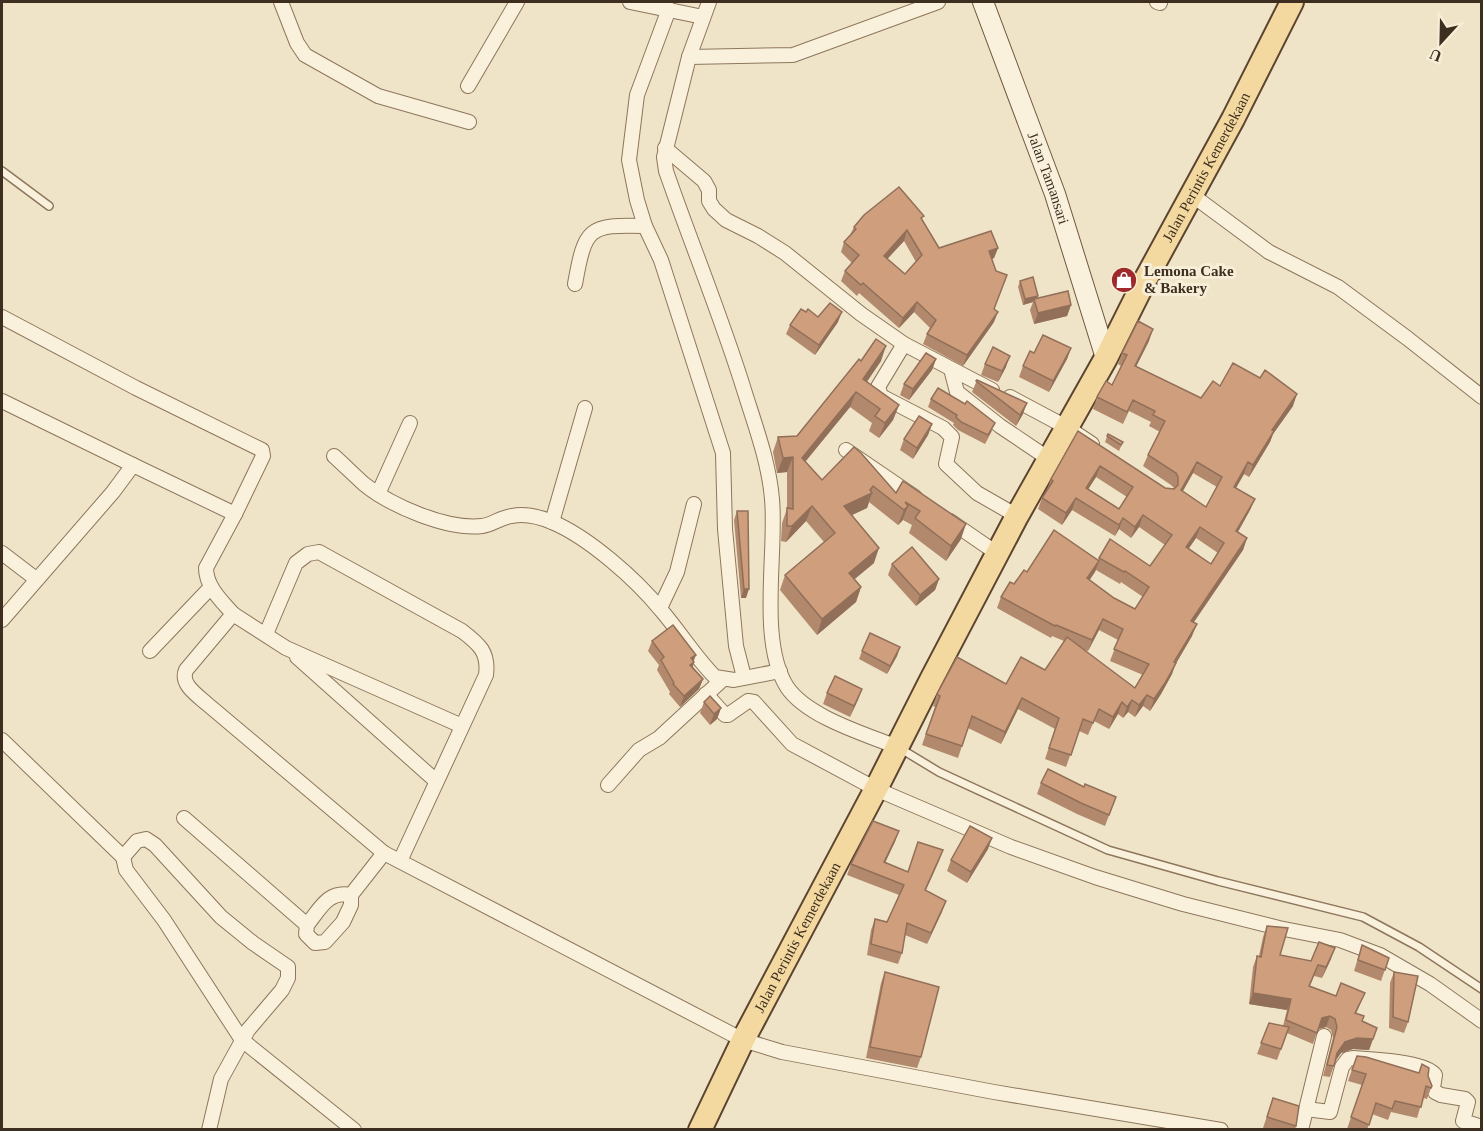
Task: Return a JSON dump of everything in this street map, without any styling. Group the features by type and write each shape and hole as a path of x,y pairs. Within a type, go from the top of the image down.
{"main road":[{"name":"Jalan Tamansari","path":"983,2 1054,194 1106,358"},
{"name":"Jalan Perintis Kemerdekaan","path":"700,1130 743,1040 878,786 1017,516 1106,358 1233,119 1292,2"}],"street":[{"path":"281,2 297,43 305,55 378,96 469,122"},
{"path":"468,86 517,2"},
{"path":"630,2 698,16"},
{"path":"709,2 698,16 664,157 666,171 729,340 764,452 772,499 774,672 809,708 896,749"},
{"path":"689,57 793,55 938,2"},
{"path":"673,10 637,95 629,160 645,226 662,260 723,453 725,529 736,646 748,676"},
{"path":"665,148 704,181 709,190 709,201 726,220 758,236 784,253 861,314 904,344 1068,428 1108,454"},
{"path":"1192,195 1269,252 1338,287 1482,398"},
{"path":"575,284 585,240 599,228 613,225 645,226"},
{"path":"2,317 264,452 206,568 211,587 233,614 286,648 436,781"},
{"path":"904,344 878,387 881,396 943,428 952,437 946,464 977,493 1017,516"},
{"path":"951,369 957,392 1000,426 1049,459"},
{"path":"2,401 235,514"},
{"path":"552,522 585,408"},
{"path":"378,494 410,423"},
{"path":"846,450 922,502"},
{"path":"334,456 378,494 439,523 465,528 485,526 511,516 530,515 552,522 580,538 621,569 660,608 706,669 715,677 722,680 734,680 774,672"},
{"path":"2,620 113,492 133,465"},
{"path":"660,608 677,572 694,504"},
{"path":"941,515 998,554"},
{"path":"266,634 296,563 308,554 319,552 462,631 475,640 485,654 488,663 486,675 400,861"},
{"path":"2,553 36,579"},
{"path":"150,651 211,587"},
{"path":"233,614 186,670 185,683 384,853 743,1040 782,1052 1005,1094 1221,1130"},
{"path":"286,648 462,726"},
{"path":"608,784 639,750 658,738 722,680"},
{"path":"706,694 725,715 748,701 754,702 792,744 1011,846 1095,877 1183,904 1279,928 1341,940 1390,961 1430,984 1482,1021"},
{"path":"2,740 123,856 126,870 164,921 242,1040 354,1130"},
{"path":"184,818 307,925"},
{"path":"123,856 137,841 146,839 155,844 221,917 288,967 288,978 282,990 242,1040 221,1079 209,1130"},
{"path":"351,895 341,893 333,895 307,925 306,933 315,943 325,942 343,922 351,905 351,895 384,853"},
{"path":"1301,1130 1324,1036"},
{"path":"1306,1109 1330,1112 1342,1067 1348,1059 1354,1058 1398,1063 1431,1070 1435,1075 1433,1088 1435,1092 1465,1098 1468,1102 1463,1121 1482,1127"}],"lane":[{"path":"2,171 49,206"},
{"path":"896,749 939,772 1108,850 1218,881 1363,917 1419,947 1482,990"}],"building":[{"path":"899,187 924,216 921,218 939,248 991,231 998,248 989,251 996,271 1007,275 994,309 998,312 967,355 927,334 936,320 917,302 903,318 863,283 861,285 845,271 859,255 844,242 856,229 854,227 864,215","holes":["907,230 922,255 905,274 884,256"]},
{"path":"1033,277 1038,296 1025,299 1020,281"},
{"path":"1068,291 1071,305 1038,313 1034,299"},
{"path":"830,303 842,312 819,345 790,325 801,309 806,312 808,309 818,317"},
{"path":"1138,321 1153,329 1135,366 1201,398 1213,381 1220,386 1233,363 1260,378 1265,370 1297,394 1272,430 1274,431 1253,465 1248,462 1234,487 1255,499 1236,531 1247,538 1191,621 1197,624 1154,699 1147,695 1139,705 1132,700 1127,707 1122,702 1113,717 1099,709 1093,723 1083,719 1071,755 1049,748 1059,718 1022,698 1005,732 972,716 962,746 926,734 940,696 937,694 957,657 1006,684 1021,657 1045,670 1067,637 1135,688 1149,664 1114,649 1123,629 1103,619 1092,640 1055,626 1001,597 1010,582 1014,584 1024,570 1027,572 1054,530 1099,561 1087,578 1114,598 1135,609 1149,587 1099,558 1110,539 1150,566 1172,535 1143,515 1135,527 1123,518 1119,525 1076,498 1066,513 1042,498 1078,431 1165,488 1174,489 1178,485 1176,473 1148,455 1165,421 1153,415 1155,411 1133,400 1127,412 1097,397 1106,381 1112,385 1127,355 1122,353","holes":["1197,462 1222,477 1206,507 1181,490","1100,466 1133,487 1119,509 1086,488","1200,527 1224,543 1211,564 1186,547"]},
{"path":"1043,335 1071,348 1053,381 1023,366 1030,351 1034,353"},
{"path":"876,339 886,346 863,379 899,405 885,423 875,416 880,409 856,392 802,458 822,480 854,447 896,493 903,481 966,524 951,546 915,518 920,511 905,502 908,506 904,510 873,486 870,490 872,493 844,506 879,548 849,573 861,587 822,619 785,575 835,533 812,506 792,526 787,526 787,508 793,509 793,457 783,458 778,437 797,436 859,359 861,361"},
{"path":"993,347 1010,356 1002,371 985,364"},
{"path":"926,353 936,359 913,389 904,384"},
{"path":"976,381 1027,403 1020,415"},
{"path":"938,388 965,404 967,401 995,423 988,435 961,422 956,417 957,415 931,399"},
{"path":"919,416 932,424 917,448 904,439"},
{"path":"1108,434 1123,442 1121,445 1107,436"},
{"path":"737,511 748,511 749,589 744,589"},
{"path":"912,547 939,579 920,595 892,564"},
{"path":"673,625 696,655 691,658 694,662 690,665 703,679 684,696 673,684 661,660 664,657 652,641"},
{"path":"870,633 900,647 890,666 862,651"},
{"path":"835,676 862,689 854,706 827,693"},
{"path":"710,696 721,708 714,714 704,702"},
{"path":"1048,769 1084,787 1085,784 1116,797 1109,815 1041,783"},
{"path":"873,821 899,831 884,862 908,872 918,842 943,850 925,890 946,901 931,933 907,923 902,953 871,944 875,919 887,922 904,885 851,864"},
{"path":"970,826 992,838 971,872 951,860"},
{"path":"1267,926 1288,928 1280,955 1311,961 1319,942 1335,948 1326,967 1318,965 1309,986 1336,996 1341,983 1365,993 1355,1013 1364,1016 1362,1021 1377,1028 1373,1039 1357,1038 1345,1042 1337,1053 1334,1066 1327,1065 1337,1027 1335,1019 1330,1016 1322,1018 1317,1033 1286,1020 1291,999 1253,993 1257,956 1261,957"},
{"path":"1362,945 1389,958 1385,970 1358,960"},
{"path":"885,972 939,987 921,1057 870,1047"},
{"path":"1394,972 1418,976 1408,1022 1393,1017"},
{"path":"1269,1023 1289,1027 1281,1049 1261,1043"},
{"path":"1357,1056 1419,1073 1422,1064 1429,1068 1428,1076 1432,1086 1431,1088 1426,1086 1421,1107 1395,1101 1392,1109 1376,1103 1369,1125 1351,1117 1366,1074 1352,1070"},
{"path":"1273,1098 1299,1106 1296,1126 1267,1117"}],"place":[{"name":"Lemona Cake & Bakery","path":"1124,280"}]}
